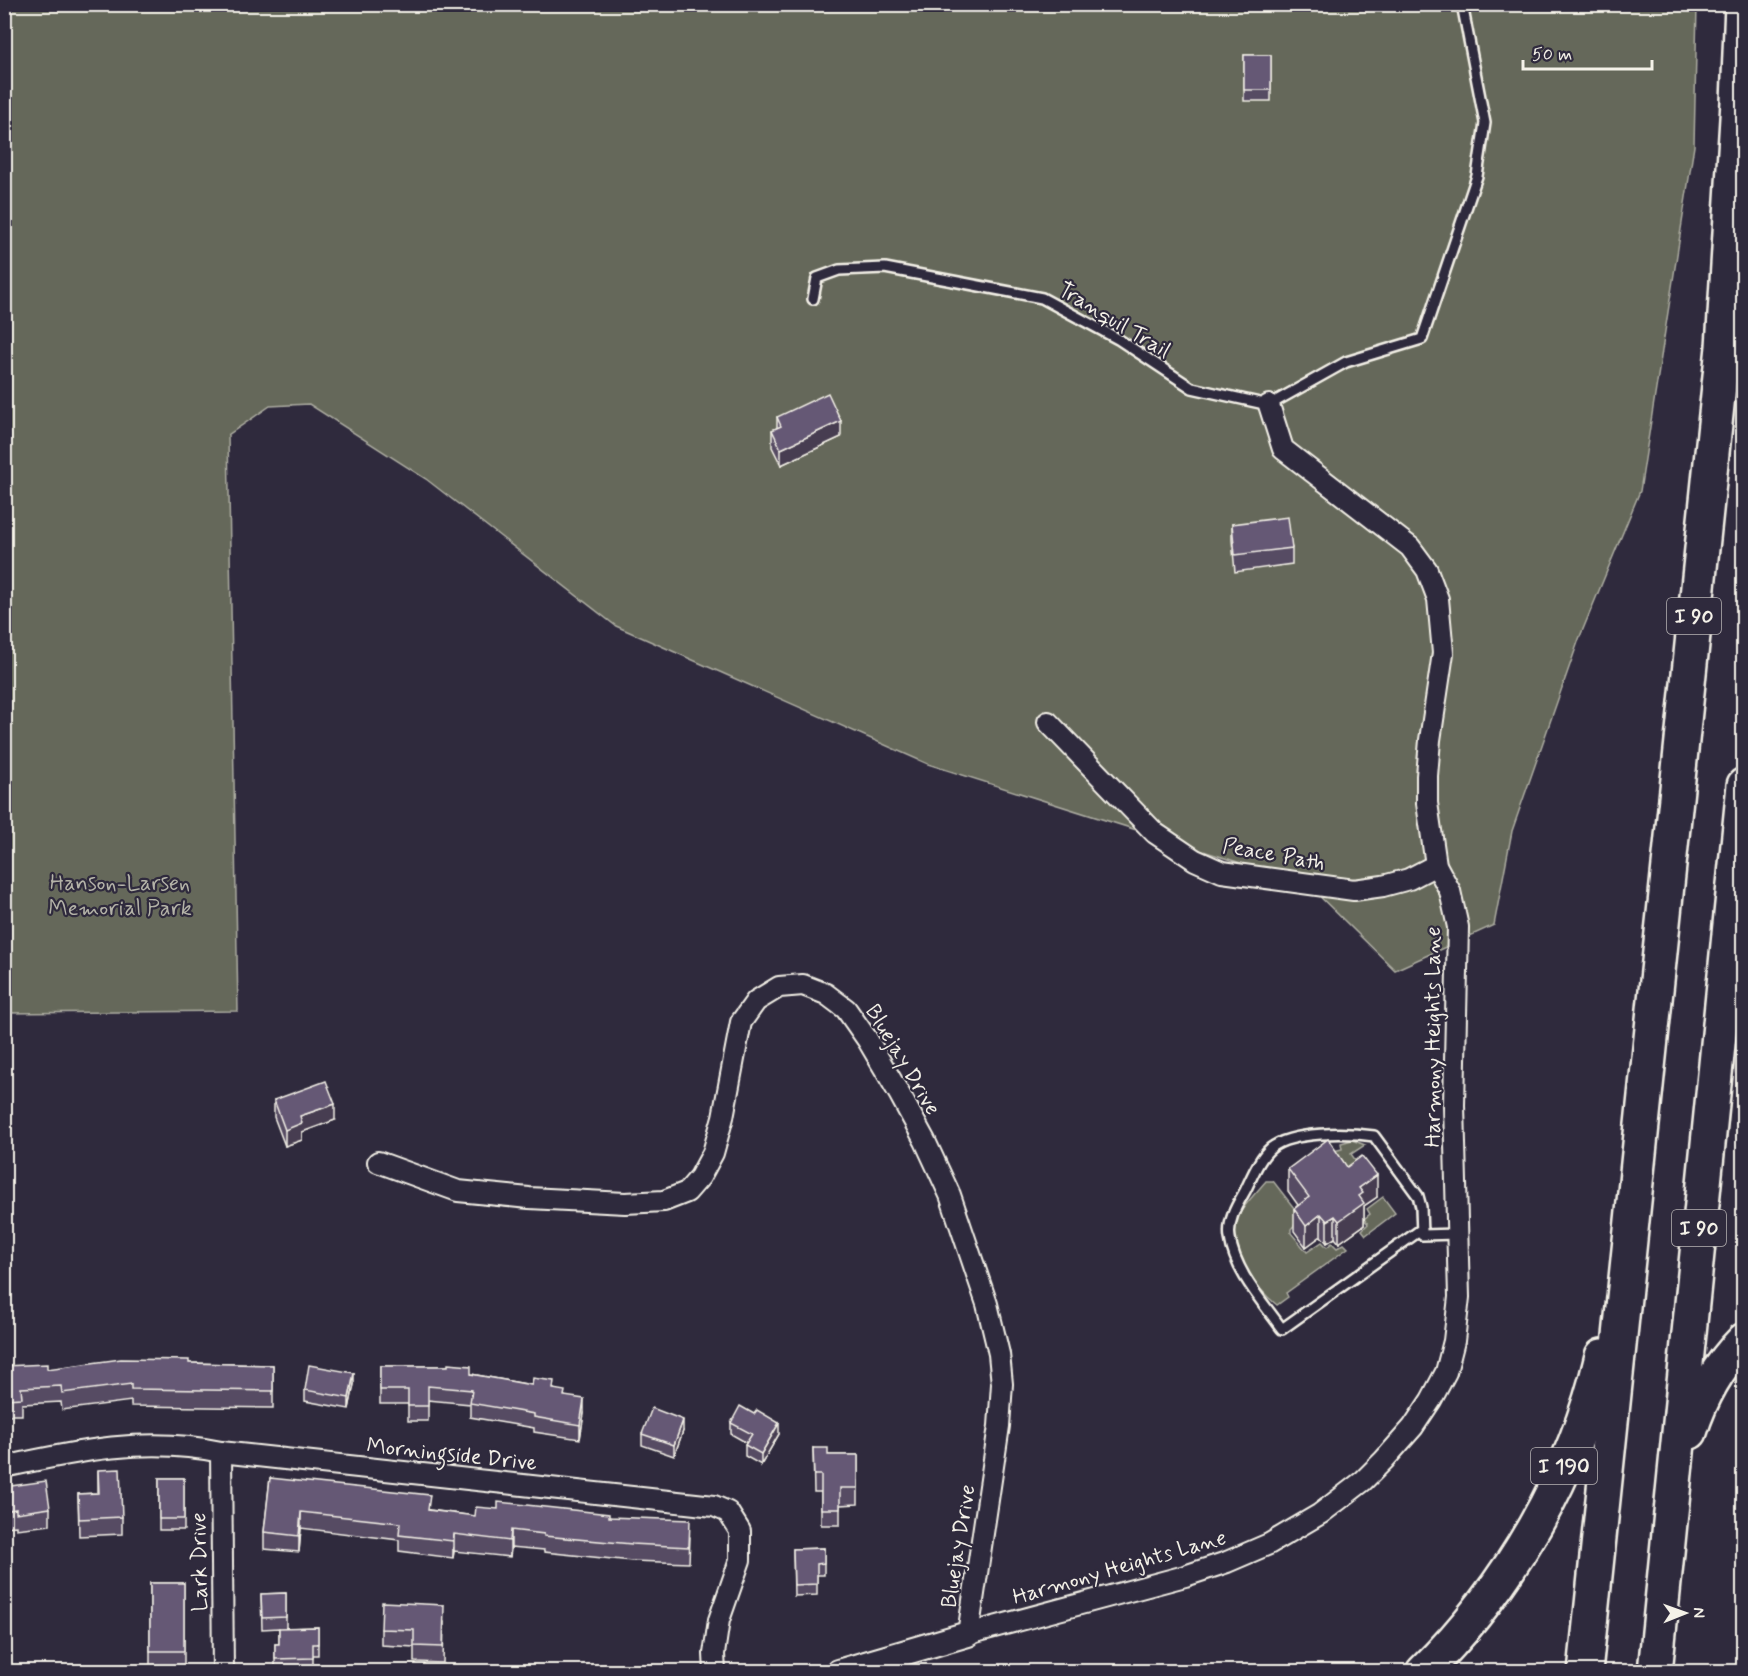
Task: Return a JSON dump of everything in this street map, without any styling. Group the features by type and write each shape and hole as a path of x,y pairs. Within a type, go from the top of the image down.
{"highway":[{"name":"I 90","path":"1585,1671 1722,347 1742,4"},
{"name":"I 90","path":"1655,1671 1743,785"},
{"name":"I 190","path":"1423,1671 1455,1638 1499,1582 1533,1526 1565,1464 1585,1415 1599,1370 1614,1300 1624,1236 1631,1226"},
{"path":"1655,1671 1682,1469 1689,1434 1705,1392 1720,1367 1743,1340"}],"street":[{"name":"Harmony Heights Lane","path":"968,1634 1185,1576 1227,1562 1269,1544 1320,1514 1363,1481 1413,1427 1446,1372 1454,1341 1459,1297 1454,1105 1458,927 1450,891 1436,865 1427,803 1427,776 1443,653 1438,599 1427,570 1410,547 1282,449 1269,405"},
{"name":"Peace Path","path":"1048,722 1155,833 1195,860 1222,872 1354,890 1409,879 1436,865"},
{"name":"Bluejay Drive","path":"378,1162 458,1191 529,1198 625,1203 664,1201 687,1192 700,1177 713,1153 723,1117 741,1022 756,1001 779,987 803,985 826,994 846,1009 867,1039 900,1095 950,1195 987,1304 999,1354 1002,1383 999,1426 968,1634"},
{"name":"Morningside Drive","path":"4,1467 80,1450 147,1445 193,1446 221,1452 714,1506 728,1512 740,1531 740,1560 719,1620 714,1654 715,1671"},
{"name":"Lark Drive","path":"221,1452 223,1671"},
{"path":"838,1671 968,1634"}],"lane":[{"path":"1269,405 1346,362 1422,339 1477,176 1485,123 1462,4"},
{"name":"Tranquil Trail","path":"813,299 817,278 839,270 885,268 1042,298 1118,339 1192,388 1269,405"},
{"path":"1422,1229 1282,1329 1241,1268 1233,1251 1229,1226 1234,1211 1258,1165 1270,1149 1284,1140 1299,1136 1361,1134 1374,1136 1418,1196 1421,1207 1422,1229 1422,1235 1458,1234"}],"green space":[{"name":"Hanson-Larsen Memorial Park","path":"4,5 1697,5 1694,146 1640,491 1579,639 1512,831 1494,925 1395,970 1307,884 928,764 616,626 426,479 309,404 270,406 228,435 238,1011 5,1013"},
{"path":"1352,1140 1365,1145 1351,1154 1366,1175 1347,1189 1325,1153 1342,1149 1341,1143"},
{"path":"1266,1181 1273,1181 1301,1217 1291,1229 1291,1233 1307,1252 1322,1242 1327,1247 1332,1243 1337,1248 1344,1244 1348,1248 1286,1293 1288,1297 1277,1305 1261,1290 1246,1268 1235,1233 1241,1212"},
{"path":"1383,1197 1395,1213 1366,1235 1362,1230 1368,1224 1364,1219 1370,1214 1367,1209"}],"building":[{"path":"1244,55 1271,55 1271,90 1244,90"},
{"path":"828,393 841,421 781,449 772,430 781,426 777,417"},
{"path":"1288,517 1292,548 1235,555 1232,524"},
{"path":"326,1081 335,1104 300,1116 302,1123 285,1130 274,1100"},
{"path":"1328,1139 1347,1167 1362,1156 1377,1175 1359,1188 1363,1193 1359,1196 1364,1203 1339,1221 1335,1216 1327,1221 1321,1214 1306,1226 1294,1209 1309,1197 1288,1169"},
{"path":"121,1359 273,1365 273,1391 131,1389 131,1384 62,1393 61,1386 21,1388 22,1398 5,1399 4,1366 47,1364 47,1369"},
{"path":"448,1364 471,1366 471,1374 532,1385 533,1378 554,1381 553,1389 565,1391 564,1396 584,1399 580,1425 470,1403 472,1390 428,1386 428,1406 408,1406 408,1390 380,1390 380,1366 448,1366"},
{"path":"309,1365 354,1373 349,1398 305,1390"},
{"path":"740,1406 754,1414 757,1410 779,1423 761,1454 745,1445 752,1434 731,1423"},
{"path":"652,1408 683,1420 674,1445 642,1434"},
{"path":"813,1448 828,1448 828,1455 858,1455 858,1488 840,1488 840,1509 821,1509 821,1475 814,1475"},
{"path":"120,1469 122,1517 79,1519 78,1494 99,1493 98,1470"},
{"path":"159,1478 184,1478 184,1519 159,1519"},
{"path":"270,1478 430,1495 428,1510 475,1516 476,1507 498,1509 498,1502 609,1514 609,1517 690,1520 689,1547 544,1536 544,1534 511,1530 510,1541 454,1534 453,1541 399,1535 400,1523 301,1512 299,1536 264,1532"},
{"path":"46,1481 50,1508 16,1513 16,1509 4,1511 4,1487"},
{"path":"824,1548 824,1563 817,1564 817,1584 794,1585 793,1549"},
{"path":"150,1583 184,1583 184,1651 150,1651"},
{"path":"286,1593 286,1617 262,1618 261,1594"},
{"path":"382,1602 444,1605 443,1647 414,1646 414,1630 381,1629"},
{"path":"318,1627 318,1644 313,1644 313,1658 275,1659 275,1644 279,1644 279,1628"}]}
